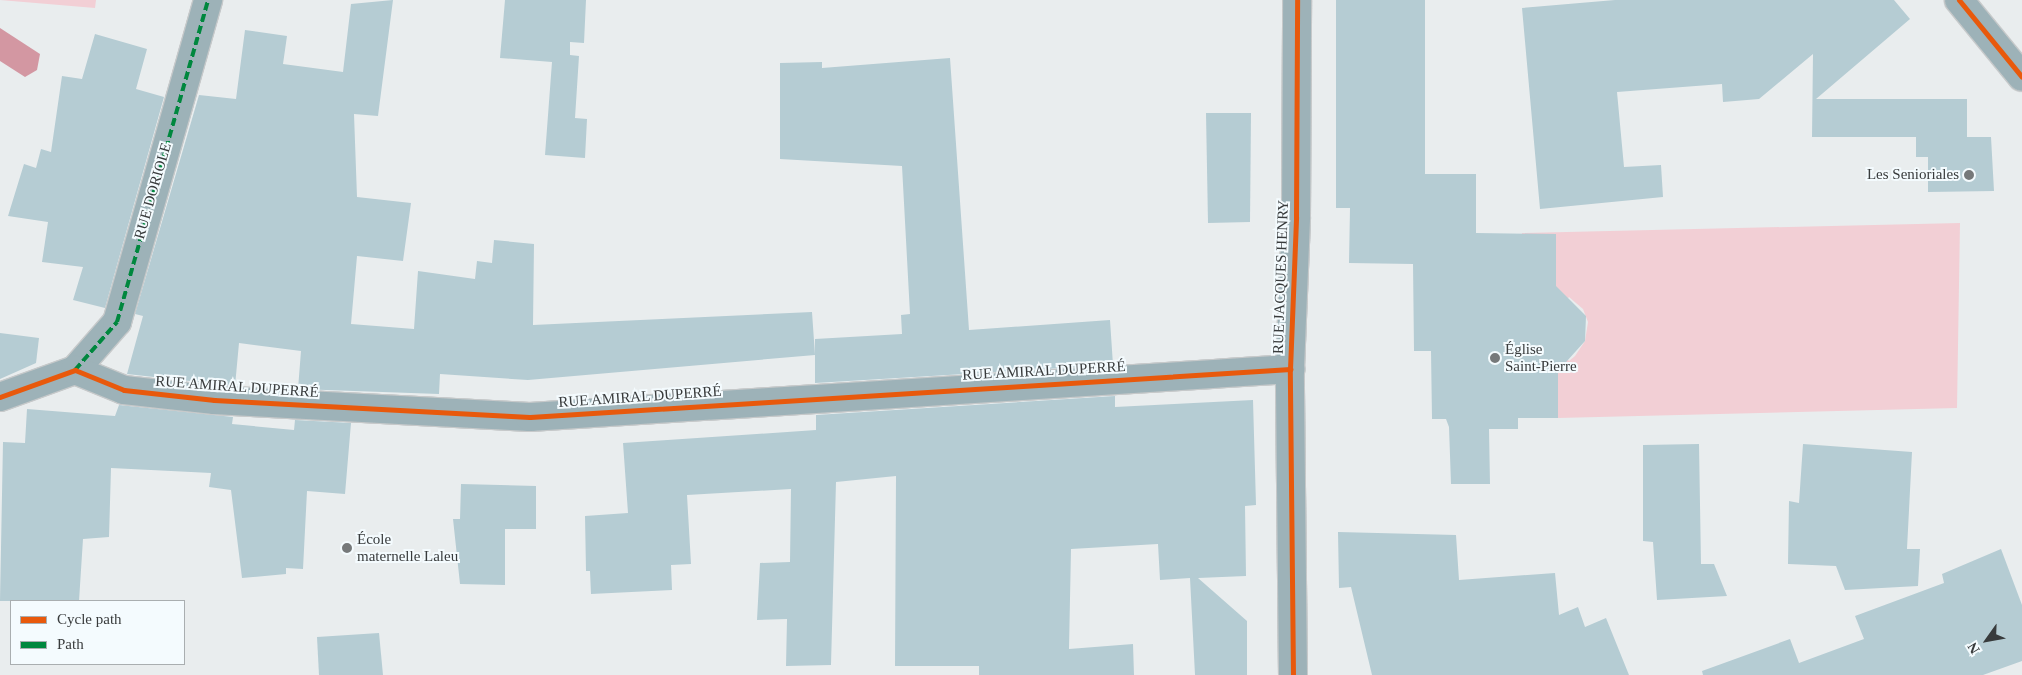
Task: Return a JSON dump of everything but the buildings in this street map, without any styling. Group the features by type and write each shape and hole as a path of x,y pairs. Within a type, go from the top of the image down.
{"street":[{"name":"RUE DORIOLE","path":"75,370 116,322 208,0"},
{"name":"RUE JACQUES HENRY","path":"1293,675 1290,369 1296,217 1297,0"},
{"path":"1959,0 2022,77"},
{"name":"RUE AMIRAL DUPERRÉ","path":"75,370 124,390 205,399 530,417 1290,369"},
{"path":"0,397 75,370"}],"shaded area":[{"path":"0,0 96,0 95,8"},
{"path":"0,28 40,54 37,70 25,77 0,61"},
{"path":"1960,223 1957,408 1558,418 1558,358 1564,355 1569,361 1575,356 1585,341 1588,322 1583,309 1569,297 1564,303 1556,297 1556,243 1521,242 1522,233"}],"marked path":[{"path":"75,370 117,322 208,0"}],"cycle path":[{"path":"1293,675 1290,369 1296,217 1297,0"},
{"path":"1959,0 2022,77"},
{"path":"0,397 75,370 124,390 214,400 530,417 1290,369"}],"place":[{"name":"Les Senioriales","path":"1969,175"},
{"name":"Église Saint-Pierre","path":"1495,358"},
{"name":"École maternelle Laleu","path":"347,548"}]}
